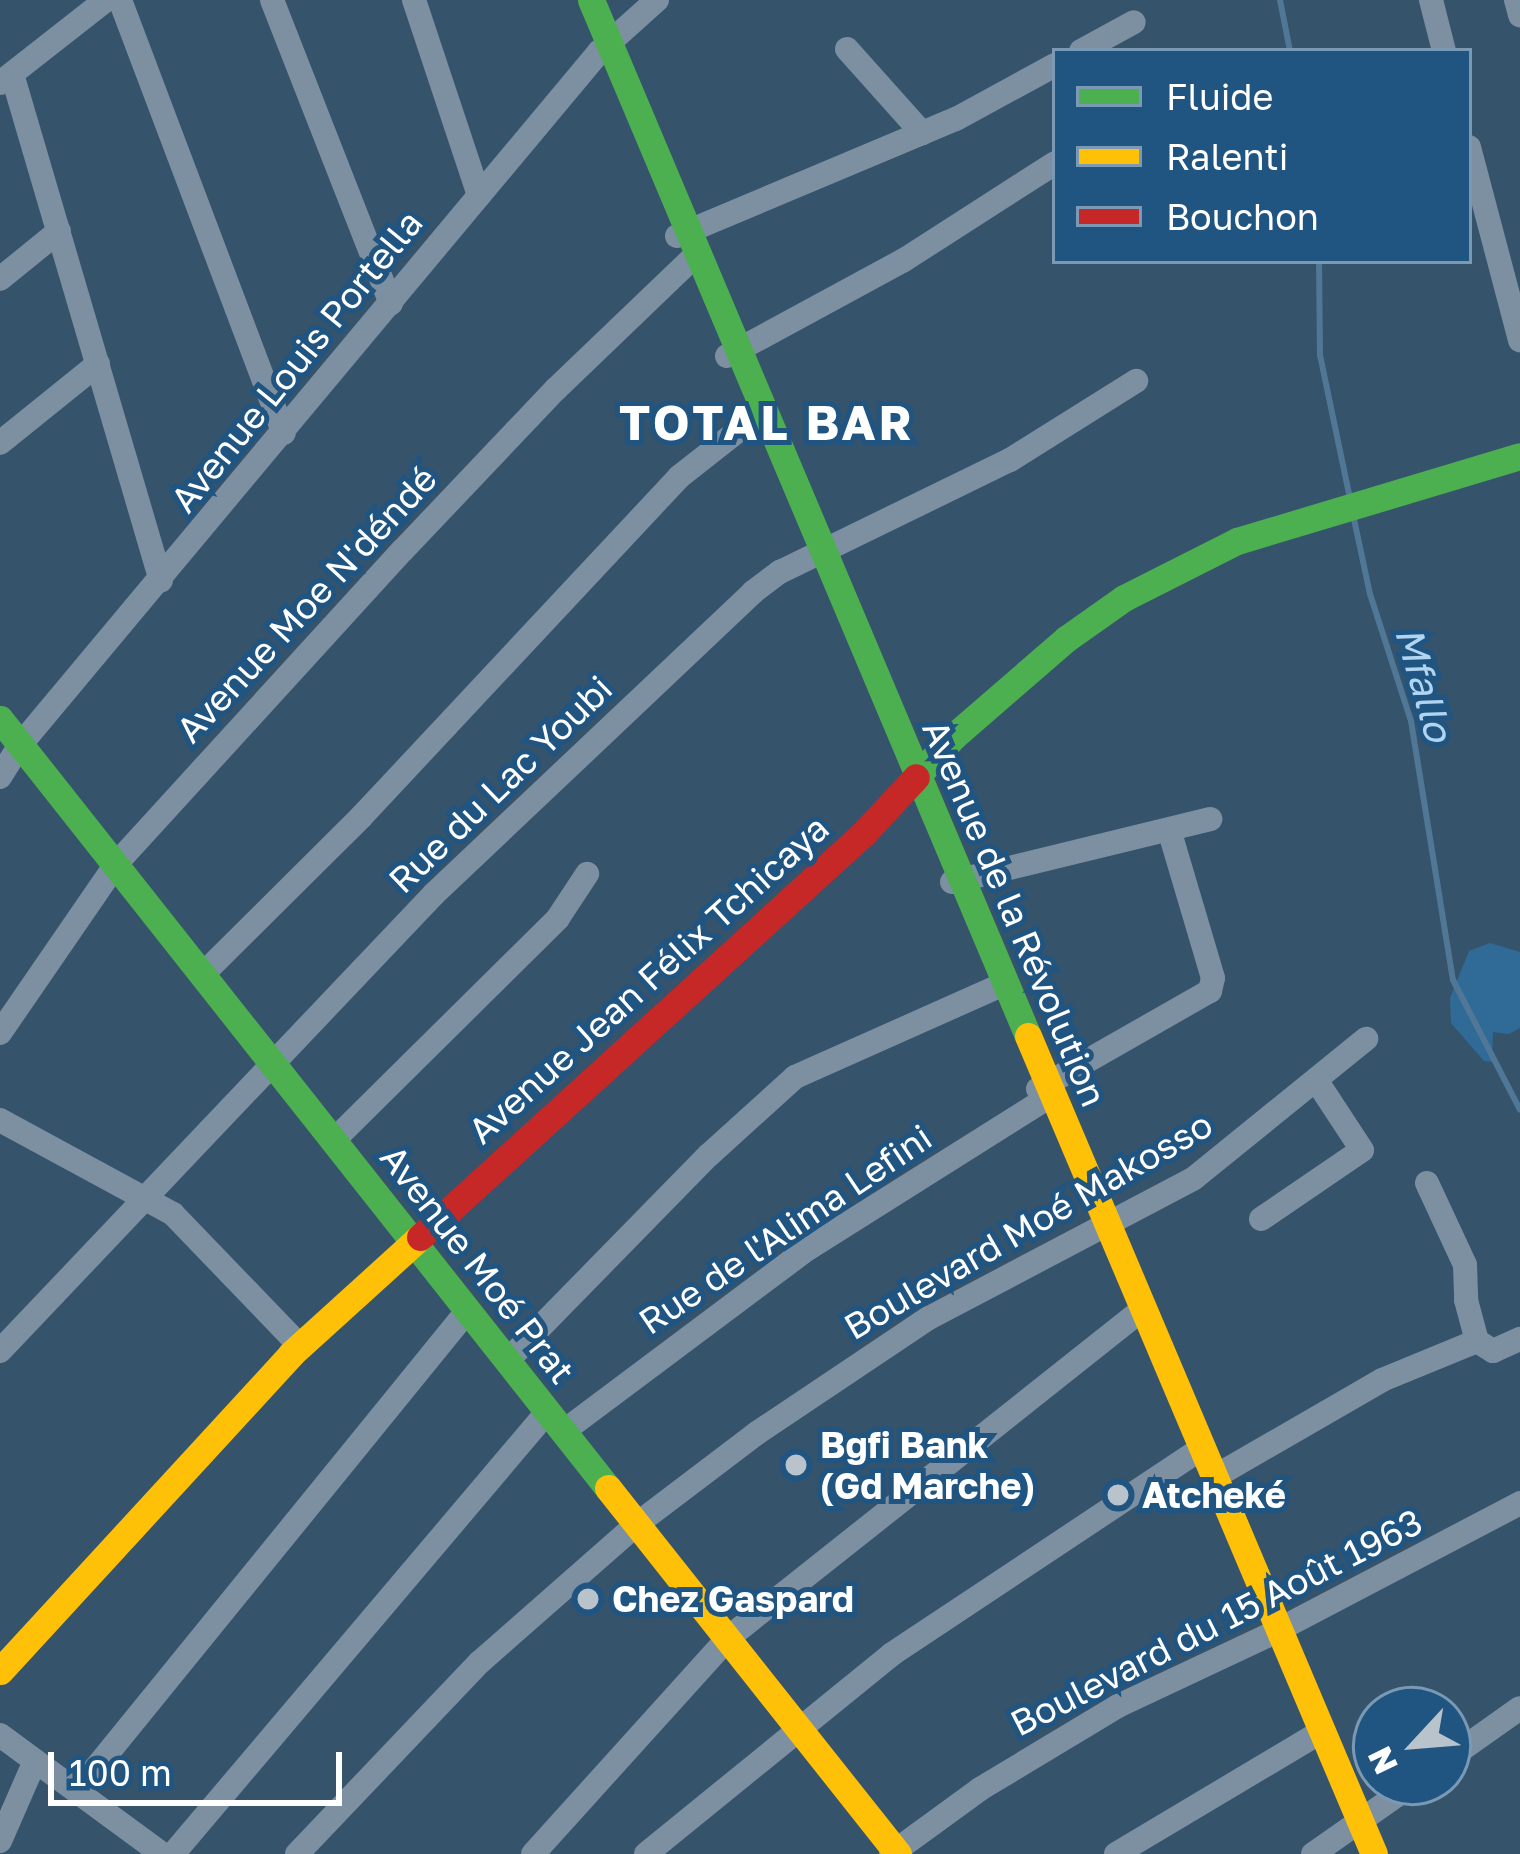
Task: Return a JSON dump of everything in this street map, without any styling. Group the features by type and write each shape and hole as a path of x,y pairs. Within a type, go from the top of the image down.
{"street":[{"path":"106,0 6,79 59,231 161,581"},
{"path":"120,0 284,433"},
{"path":"272,0 391,303"},
{"path":"414,0 479,195"},
{"name":"Avenue de la Révolution","path":"577,0 604,46"},
{"name":"Avenue de la Révolution","path":"591,0 604,46 818,554 912,791 957,881 1356,1835 1374,1854"},
{"name":"Avenue Louis Portella","path":"0,777 21,744 604,46 657,0"},
{"path":"1431,0 1443,48"},
{"path":"1516,0 1520,15"},
{"path":"1086,48 1134,22"},
{"path":"847,49 922,134"},
{"name":"Avenue Moe N'déndé","path":"0,1033 116,864 687,245 1052,67"},
{"path":"1472,158 1520,340"},
{"path":"734,353 921,250 1052,165"},
{"path":"0,279 59,231"},
{"path":"0,443 98,364"},
{"name":"Rue du Lac Youbi","path":"0,1351 434,894 753,592 818,554 959,488 1136,381"},
{"path":"203,974 361,817 640,516 697,459 758,414"},
{"path":"945,835 954,750 1066,639 1180,568 1237,541 1322,511 1520,456"},
{"path":"954,750 1066,664 1185,587 1246,559 1375,515 1520,478"},
{"name":"Avenue de la Révolution","path":"818,554 900,731 912,791 945,835 957,881"},
{"name":"Avenue Moé Prat","path":"0,719 895,1853"},
{"path":"900,731 954,750"},
{"name":"Avenue Jean Félix Tchicaya","path":"0,1671 300,1346 954,750"},
{"path":"957,881 1210,819"},
{"name":"Rue de l'Alima Lefini","path":"172,1854 556,1421 1044,1092 1210,991 1213,978 1169,829"},
{"path":"334,1140 557,918 587,874"},
{"path":"508,1360 709,1155 794,1077 999,986"},
{"name":"Boulevard Moé Makosso","path":"297,1854 479,1662 637,1524 757,1432 929,1318 1193,1179 1366,1040"},
{"path":"1261,1219 1363,1150 1318,1083"},
{"path":"0,1120 173,1214 300,1346"},
{"path":"1427,1183 1465,1265 1466,1300 1477,1341 1493,1351 1520,1339"},
{"path":"76,1791 468,1310"},
{"path":"533,1854 728,1639 1138,1311"},
{"path":"1216,1476 1382,1381 1477,1341"},
{"path":"646,1854 892,1654 1197,1450"},
{"name":"Avenue de la Révolution","path":"1197,1450 1216,1476 1274,1632"},
{"name":"Boulevard du 15 Août 1963","path":"895,1853 980,1789 1118,1706 1274,1632 1520,1503"},
{"path":"1472,1742 1520,1708"},
{"path":"1116,1854 1316,1734"},
{"path":"0,1735 161,1854"},
{"path":"0,1841 35,1761"},
{"path":"1312,1854 1356,1835 1389,1806"}],"shaded area":[{"path":"1490,943 1520,952 1520,1028 1509,1034 1493,1032 1492,1062 1484,1061 1451,1023 1450,998 1469,951"}],"waterway":[{"name":"Mfallo","path":"1280,0 1289,48"},
{"name":"Mfallo","path":"1319,264 1320,355 1349,494"},
{"name":"Mfallo","path":"1354,519 1370,594 1411,721 1453,980 1520,1110"}],"traffic: fast":[{"path":"591,0 1028,1036"},
{"path":"916,777 954,736 1066,639 1124,598 1237,541 1520,456"},
{"path":"0,719 608,1488"}],"traffic: slow":[{"path":"1028,1036 1374,1854"},
{"path":"0,1671 291,1354 420,1237"},
{"path":"608,1488 898,1854"}],"traffic: jam":[{"path":"420,1237 864,833 916,777"}],"place":[{"name":"Bgfi Bank (Gd Marche)","path":"796,1465"},
{"name":"Atcheké","path":"1118,1495"},
{"name":"Chez Gaspard","path":"588,1599"}],"district":[{"name":"TOTAL BAR","path":"767,423"}]}
